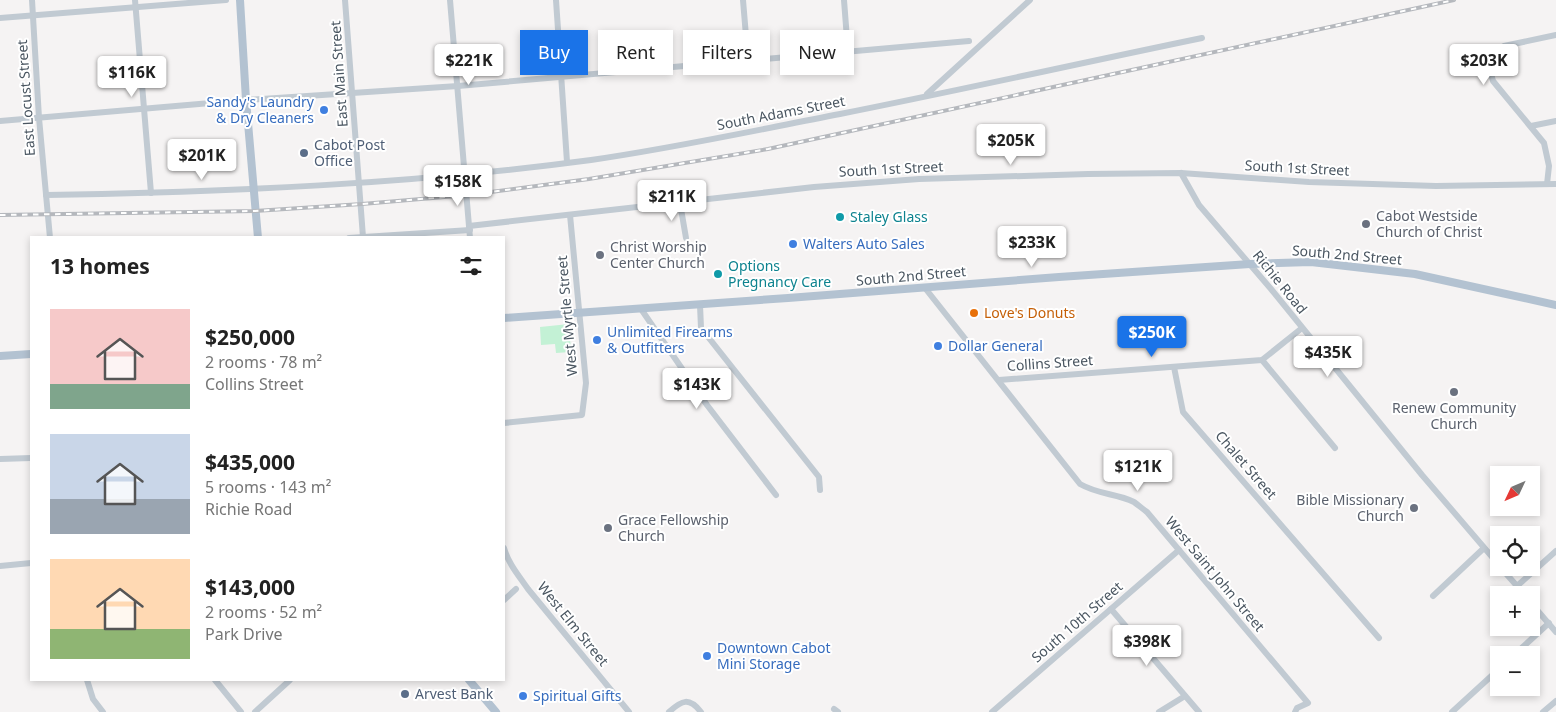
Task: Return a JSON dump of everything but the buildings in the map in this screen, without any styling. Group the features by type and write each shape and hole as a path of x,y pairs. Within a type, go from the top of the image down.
{"main road":[{"path":"240,0 246,100 258,236"},
{"name":"South 2nd Street","path":"505,318 700,305 1067,276 1311,262 1374,268 1447,279 1556,305"},
{"path":"0,356 30,354"},
{"path":"470,681 496,712"}],"street":[{"name":"East Locust Street","path":"32,0 50,236"},
{"path":"0,18 34,16 135,3 226,0"},
{"name":"East Main Street","path":"345,0 363,236"},
{"path":"450,0 470,236"},
{"path":"556,0 567,162"},
{"path":"743,0 746,30"},
{"path":"844,0 846,30"},
{"path":"924,96 1030,0"},
{"path":"135,3 151,193"},
{"path":"1547,184 1550,166 1544,143 1494,81 1489,66 1494,53 1504,46 1556,35"},
{"name":"South Adams Street","path":"46,195 254,189 465,175 611,157 712,140 1202,38"},
{"path":"854,51 969,40"},
{"path":"0,121 246,100 458,86 683,66"},
{"path":"1531,126 1556,121"},
{"name":"South 1st Street","path":"363,236 470,228 626,207 680,203 862,182 1181,173 1309,182 1418,186 1556,184"},
{"name":"Richie Road","path":"1181,173 1200,205 1490,555"},
{"path":"680,203 686,238"},
{"name":"West Myrtle Street","path":"505,423 582,415 586,383 570,214"},
{"name":"West Saint John Street","path":"925,288 1080,484 1090,490 1118,496 1135,503 1147,512 1308,703 1297,708 1295,712"},
{"path":"700,305 701,328 819,477 820,490"},
{"path":"641,309 707,405 776,495"},
{"path":"1302,328 1262,360 1335,448"},
{"name":"Collins Street","path":"999,380 1262,360"},
{"name":"Chalet Street","path":"1174,367 1183,412 1378,638"},
{"path":"0,459 30,458"},
{"path":"1433,596 1484,548"},
{"name":"South 10th Street","path":"992,712 1179,550"},
{"path":"1508,576 1517,586 1556,551"},
{"name":"West Elm Street","path":"505,552 516,573 528,589 629,712"},
{"path":"0,566 30,563"},
{"path":"505,599 516,589"},
{"path":"1111,609 1199,712"},
{"path":"1540,613 1556,632"},
{"path":"1524,646 1549,623"},
{"path":"1452,712 1490,677"},
{"path":"87,681 93,699 103,712"},
{"path":"216,681 241,712"},
{"path":"255,712 289,681"},
{"path":"1159,712 1185,696"},
{"path":"669,712 679,703 686,701 694,704 701,712"},
{"path":"1544,712 1556,701"}],"green space":[{"path":"569,324 571,352 556,353 555,344 541,345 540,327"}],"railway":[{"path":"0,215 255,211 468,195 589,179 768,149 1454,0"}],"place":[{"name":"Sandy's Laundry & Dry Cleaners","path":"324,110"},
{"name":"Cabot Post Office","path":"304,153"},
{"name":"Staley Glass","path":"840,217"},
{"name":"Cabot Westside Church of Christ","path":"1366,224"},
{"name":"Walters Auto Sales","path":"793,244"},
{"name":"Christ Worship Center Church","path":"600,255"},
{"name":"Options Pregnancy Care","path":"718,274"},
{"name":"Love's Donuts","path":"974,313"},
{"name":"Unlimited Firearms & Outfitters","path":"597,340"},
{"name":"Dollar General","path":"938,346"},
{"name":"Renew Community Church","path":"1454,392"},
{"name":"Bible Missionary Church","path":"1414,508"},
{"name":"Grace Fellowship Church","path":"608,528"},
{"name":"Downtown Cabot Mini Storage","path":"707,656"},
{"name":"Arvest Bank","path":"405,694"},
{"name":"Spiritual Gifts","path":"523,696"}]}
